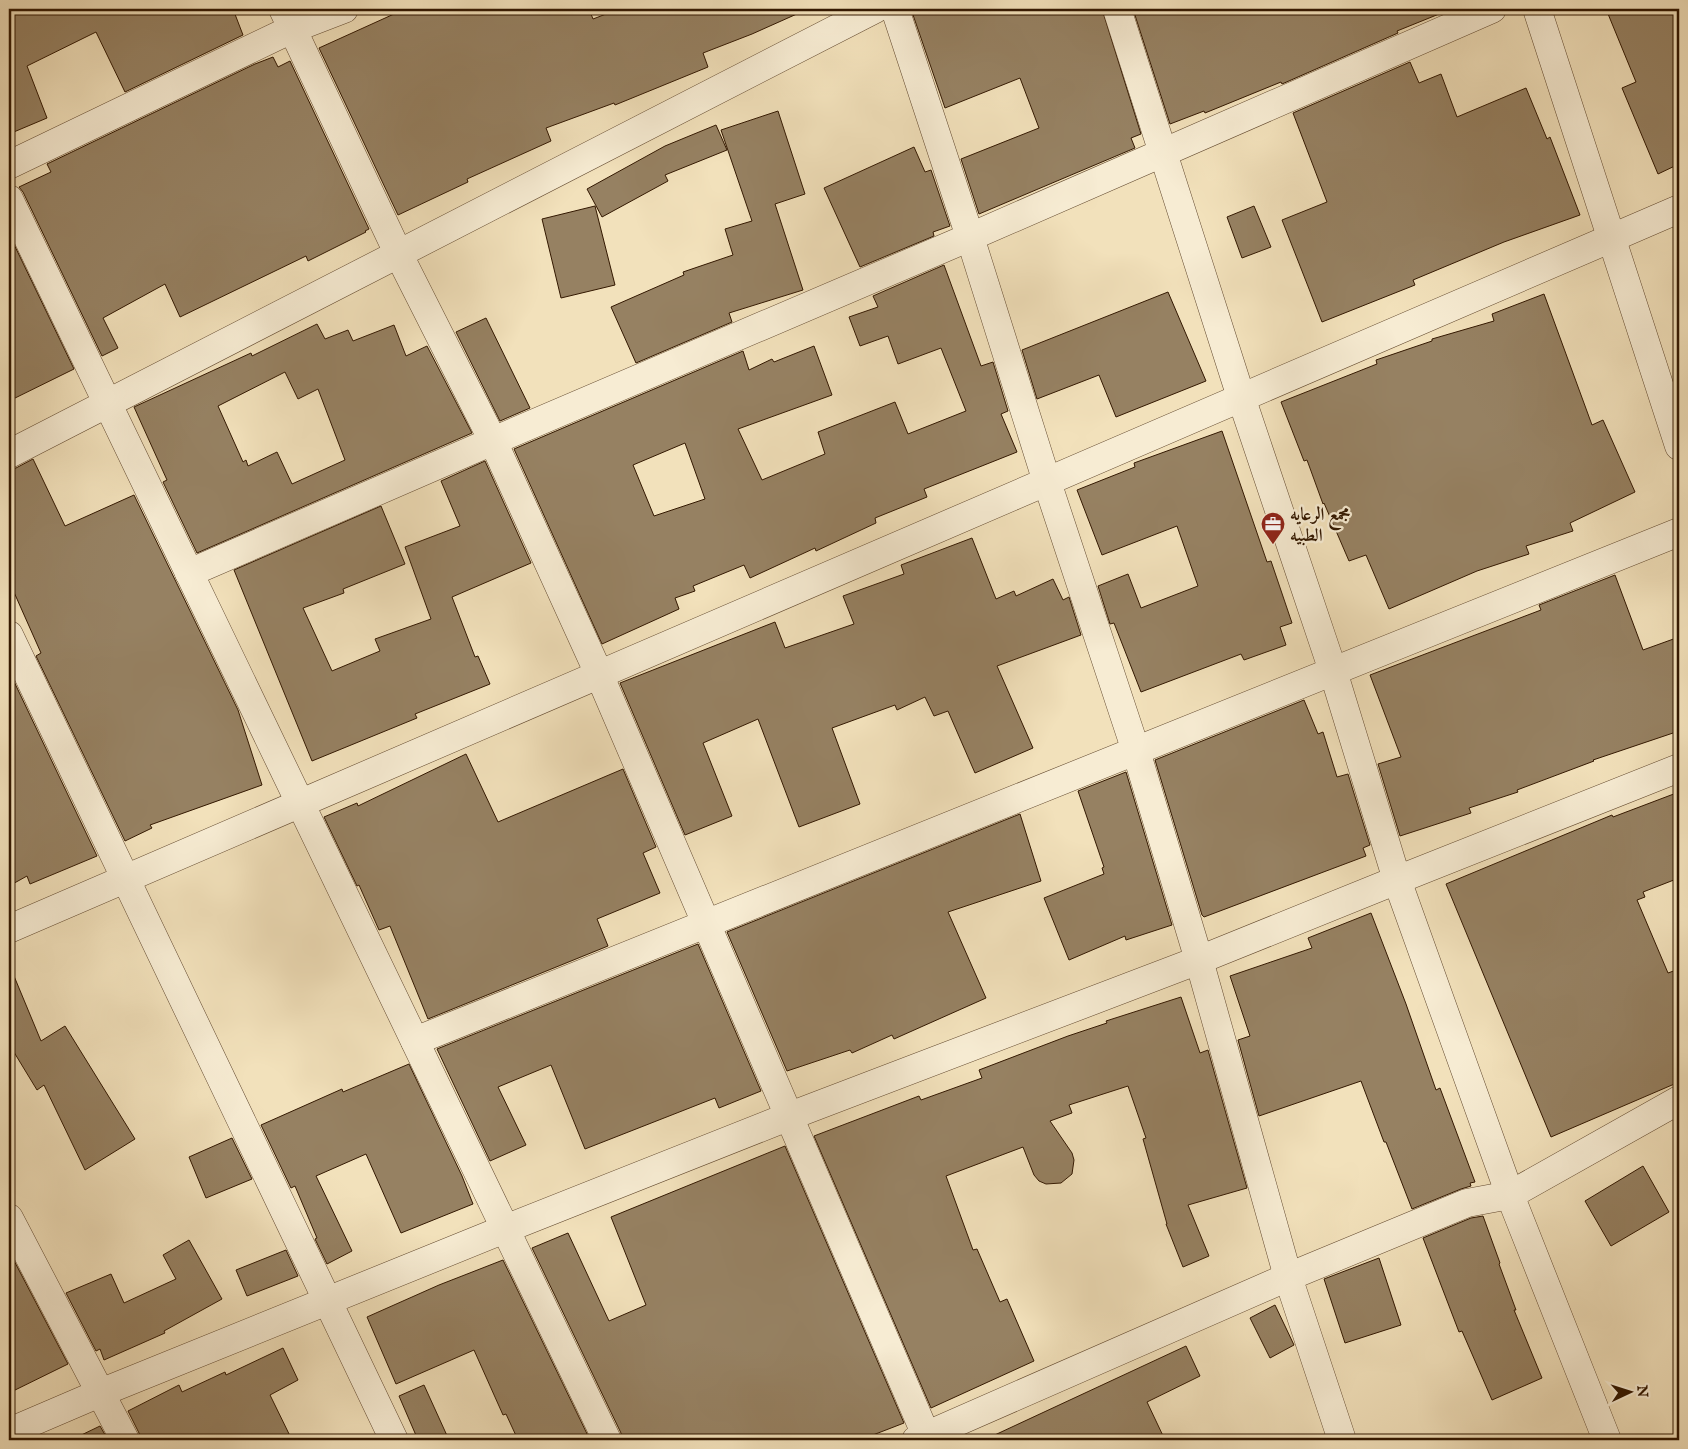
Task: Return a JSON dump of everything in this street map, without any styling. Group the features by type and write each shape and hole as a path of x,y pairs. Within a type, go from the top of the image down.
{"street":[{"path":"9,165 288,19 344,9"},
{"path":"9,454 875,9"},
{"path":"895,9 970,237 1047,482 1136,751 1200,960 1288,1277 1342,1440"},
{"path":"1117,9 1241,397 1333,671 1397,880 1510,1195 1607,1440"},
{"path":"189,573 492,441 970,237 1492,9"},
{"path":"1537,9 1679,446"},
{"path":"288,19 399,255 492,441 599,674 790,1116 924,1439 1288,1277 1467,1203 1510,1195 1679,1100"},
{"path":"9,199 606,1440"},
{"path":"9,929 1611,239 1679,208"},
{"path":"415,1041 1679,532"},
{"path":"9,635 394,1440"},
{"path":"9,1432 100,1393 505,1229 790,1116 1200,960 1679,768"},
{"path":"9,1218 125,1440"}],"building":[{"path":"9,9 233,9 243,35 125,92 96,32 27,66 47,118 9,134"},
{"path":"405,9 589,9 593,19 619,9 808,9 703,53 708,67 615,105 614,103 546,128 551,141 467,179 468,182 398,215 319,48"},
{"path":"911,9 1102,9 1141,134 1131,138 1135,148 979,214 961,159 1039,128 1020,78 945,108"},
{"path":"1133,9 1449,10 1397,31 1398,33 1282,84 1281,82 1205,113 1204,111 1170,124"},
{"path":"1606,9 1679,9 1679,164 1658,174 1622,88 1636,82"},
{"path":"273,57 278,67 290,61 369,229 308,261 306,256 180,317 165,284 103,318 118,348 102,356 19,187 51,172 47,164"},
{"path":"1410,62 1419,83 1441,74 1457,117 1526,88 1547,139 1550,137 1580,215 1504,242 1413,280 1415,285 1322,322 1282,220 1327,202 1293,113"},
{"path":"778,111 805,194 775,204 803,290 729,313 732,322 636,363 611,307 684,275 683,272 733,255 725,229 752,221 721,130"},
{"path":"716,125 727,150 665,175 668,181 602,217 587,189 665,146"},
{"path":"914,147 925,172 931,170 950,226 933,232 934,236 860,267 824,188"},
{"path":"595,206 615,285 561,298 542,219"},
{"path":"1254,206 1271,247 1242,258 1227,217"},
{"path":"9,234 74,369 9,401"},
{"path":"944,265 981,366 993,362 1008,411 1001,414 1017,452 924,489 927,497 875,518 876,523 816,551 815,548 750,578 744,565 693,586 695,591 675,598 679,609 602,644 514,449 743,351 749,370 772,359 774,362 814,346 832,395 738,429 762,480 825,454 818,432 895,402 908,434 966,411 941,348 898,364 888,336 860,346 849,317 878,307 873,296","holes":["685,443 705,499 654,516 633,465"]},
{"path":"1168,292 1206,381 1116,417 1099,375 1037,399 1022,350"},
{"path":"1544,294 1592,425 1603,420 1635,492 1570,523 1573,531 1526,546 1529,554 1477,571 1389,609 1366,555 1349,561 1323,504 1307,460 1304,461 1281,402 1377,364 1376,360 1432,341 1432,339 1494,321 1492,314"},
{"path":"486,318 530,408 500,421 456,332"},
{"path":"317,324 325,339 348,330 353,341 394,325 406,356 427,346 472,433 197,553 163,482 167,480 134,407 251,353 252,356","holes":["285,372 298,399 318,389 345,460 292,484 277,452 248,466 246,460 243,462 218,406"]},
{"path":"1222,431 1267,562 1271,561 1292,623 1280,627 1286,645 1244,660 1241,654 1141,692 1114,623 1110,624 1098,586 1128,574 1141,608 1198,586 1177,526 1102,555 1077,490 1135,467 1134,463"},
{"path":"33,459 65,526 134,495 238,710 262,785 150,825 152,828 125,841 36,656 41,653 9,581 9,470"},
{"path":"485,461 531,563 452,597 475,657 478,656 490,684 415,714 417,718 312,761 234,570 381,506 405,564 343,589 344,593 303,608 332,671 380,651 375,639 431,619 405,547 460,526 441,481"},
{"path":"972,538 996,599 1014,591 1016,596 1053,579 1063,600 1069,597 1081,635 997,666 1033,748 975,773 948,711 934,716 925,697 897,710 895,705 832,728 860,804 799,827 758,719 703,743 732,816 685,835 620,683 775,622 785,648 854,624 843,596 904,574 901,565"},
{"path":"1615,575 1643,650 1679,637 1679,731 1593,760 1517,790 1518,792 1469,808 1471,813 1400,836 1378,764 1401,757 1370,675 1541,610 1539,605"},
{"path":"9,671 97,856 30,884 27,876 9,886"},
{"path":"1304,700 1318,734 1323,732 1337,777 1348,774 1370,845 1363,848 1366,856 1204,917 1155,760"},
{"path":"466,754 498,822 623,769 656,847 643,853 660,893 597,919 608,946 428,1019 390,926 379,930 359,885 357,886 324,817 357,803 358,806"},
{"path":"1126,772 1172,925 1126,940 1125,936 1069,960 1044,898 1104,874 1102,868 1104,867 1078,791"},
{"path":"1679,792 1679,878 1643,892 1645,897 1637,900 1668,973 1679,969 1679,1082 1551,1137 1446,884 1612,815 1613,817"},
{"path":"1020,814 1041,881 948,912 986,998 894,1039 892,1035 852,1053 850,1050 787,1071 727,932"},
{"path":"1371,913 1436,1090 1440,1088 1475,1182 1470,1183 1471,1186 1412,1209 1361,1081 1259,1116 1238,1040 1250,1036 1230,976 1312,948 1308,938"},
{"path":"698,944 761,1091 719,1108 715,1098 585,1149 551,1065 498,1087 526,1145 490,1161 437,1049"},
{"path":"9,964 41,1041 65,1026 135,1139 85,1170 44,1085 37,1090 9,1044"},
{"path":"1181,997 1200,1053 1208,1050 1247,1188 1188,1205 1209,1256 1183,1267 1166,1224 1143,1139 1146,1138 1128,1086 1069,1105 1072,1113 1050,1121 1072,1153 1074,1160 1072,1174 1061,1183 1046,1184 1039,1181 1034,1175 1023,1147 946,1176 973,1250 977,1249 1000,1302 1007,1299 1034,1361 931,1408 814,1136 919,1096 921,1100 982,1078 979,1070 1107,1023 1106,1021"},
{"path":"409,1064 462,1176 473,1204 401,1233 366,1154 316,1176 352,1251 327,1264 315,1239 317,1238 295,1186 291,1188 261,1125 342,1089 343,1092"},
{"path":"232,1138 252,1179 206,1198 189,1157"},
{"path":"785,1146 904,1423 860,1440 622,1440 621,1433 532,1248 568,1233 609,1321 646,1305 611,1217"},
{"path":"1643,1166 1669,1212 1611,1246 1585,1201"},
{"path":"1483,1216 1516,1310 1514,1310 1542,1378 1492,1400 1462,1331 1459,1332 1423,1238 1471,1218"},
{"path":"189,1240 222,1299 164,1331 165,1333 104,1360 100,1349 96,1351 66,1293 111,1274 124,1303 176,1279 163,1255"},
{"path":"286,1250 298,1276 247,1296 236,1270"},
{"path":"9,1251 68,1364 9,1393"},
{"path":"1379,1258 1401,1325 1345,1343 1324,1279"},
{"path":"503,1260 590,1440 518,1440 506,1414 503,1415 474,1350 396,1384 367,1317 439,1285"},
{"path":"1275,1305 1294,1345 1270,1358 1250,1318"},
{"path":"1186,1346 1200,1376 1147,1402 1165,1440 984,1440"},
{"path":"283,1348 298,1380 270,1395 292,1440 141,1440 128,1411 179,1385 182,1392 225,1372 226,1375"},
{"path":"424,1385 449,1440 418,1440 399,1396"},
{"path":"100,1426 108,1440 71,1440"}],"place":[{"name":"مجمع الرعايه الطبيه","path":"1273,545"}]}
